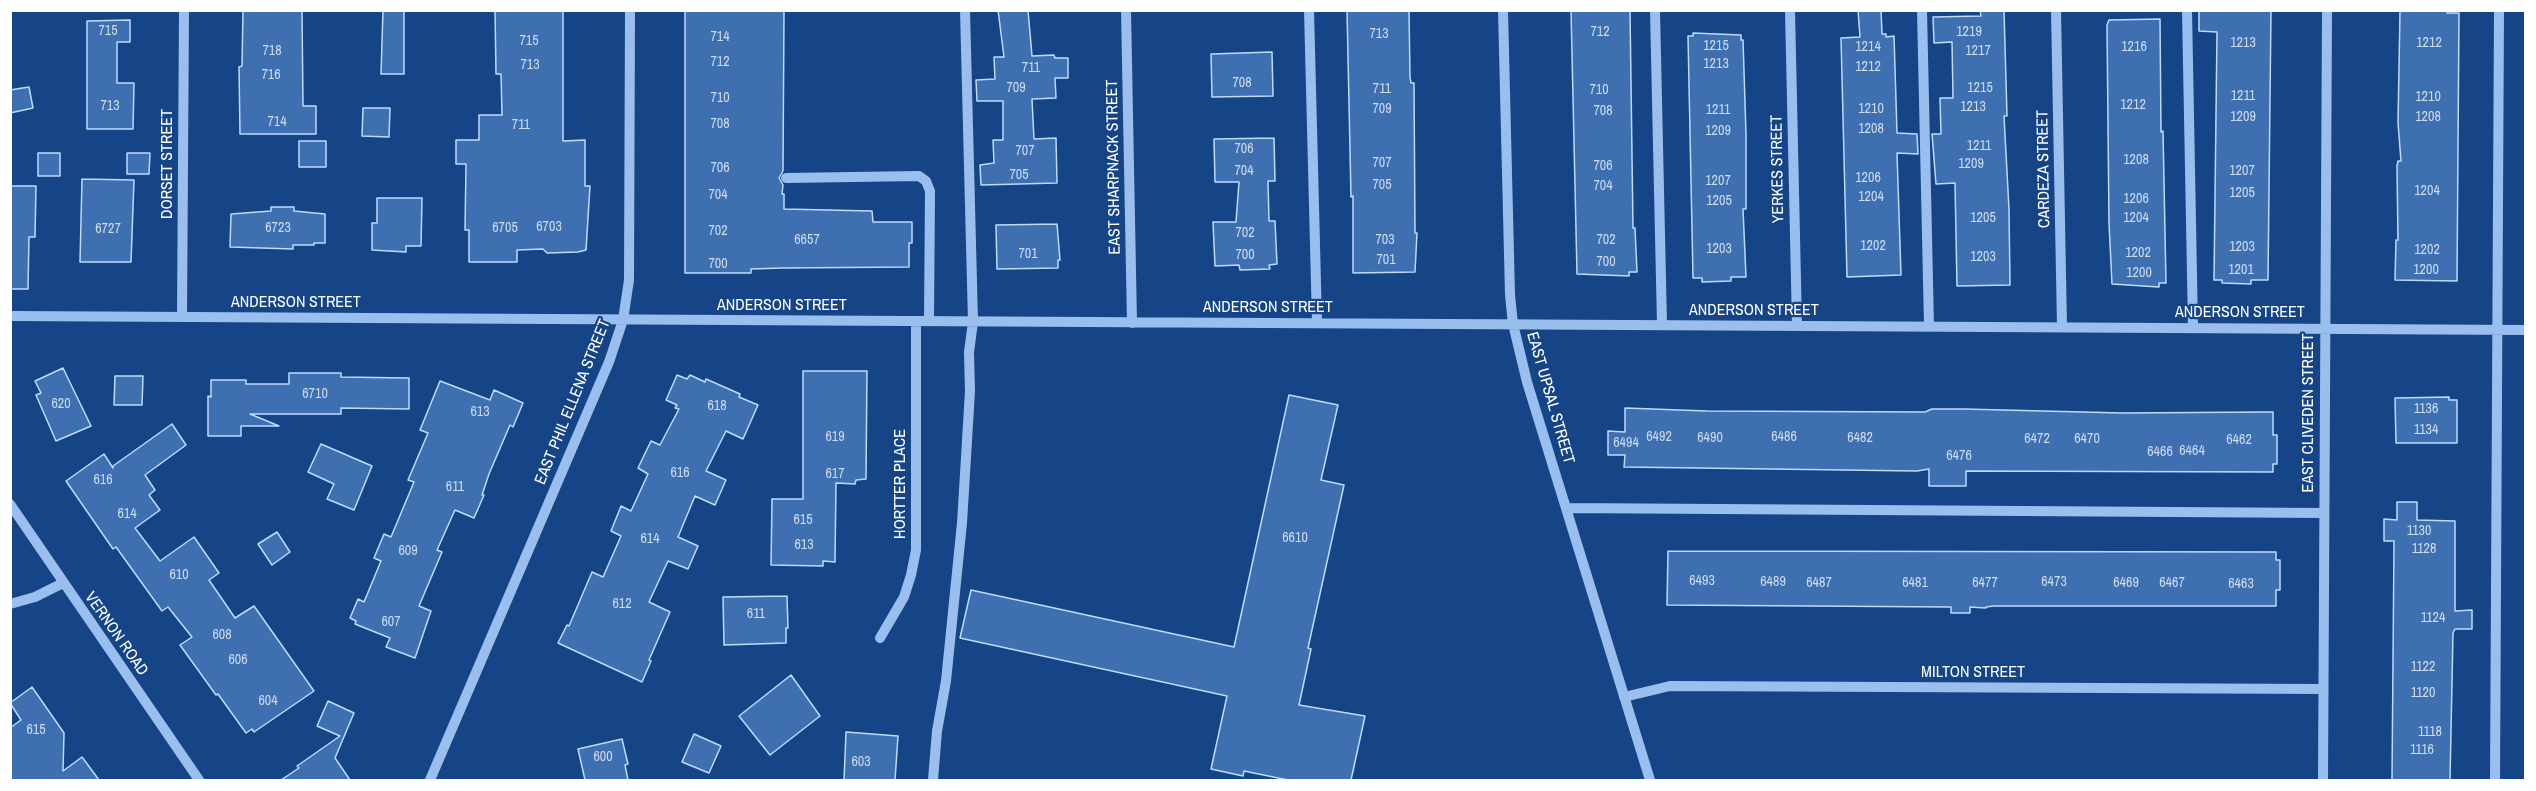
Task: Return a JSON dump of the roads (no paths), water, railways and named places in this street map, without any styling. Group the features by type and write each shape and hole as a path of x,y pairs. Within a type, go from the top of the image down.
{"street":[{"name":"DORSET STREET","path":"182,317 184,10"},
{"name":"EAST PHIL ELLENA STREET","path":"430,780 609,362 623,320 629,280 630,10"},
{"path":"933,780 962,523 970,391 969,352 973,322 965,10"},
{"name":"EAST SHARPNACK STREET","path":"1126,10 1132,323"},
{"path":"1309,10 1317,323"},
{"name":"EAST UPSAL STREET","path":"1503,10 1509,285 1513,324 1527,382 1650,780"},
{"path":"1655,10 1662,325"},
{"name":"YERKES STREET","path":"1790,10 1797,326"},
{"path":"1922,10 1929,326"},
{"name":"CARDEZA STREET","path":"2056,10 2062,327"},
{"path":"2187,10 2193,328"},
{"name":"EAST CLIVEDEN STREET","path":"2323,780 2327,10"},
{"path":"2495,780 2499,10"},
{"path":"786,178 919,176 926,181 930,191 929,321"},
{"name":"ANDERSON STREET","path":"10,316 2526,330"},
{"name":"HORTTER PLACE","path":"880,638 903,597 911,575 916,550 916,321"},
{"name":"VERNON ROAD","path":"10,504 199,780"},
{"path":"1566,508 2324,513"},
{"path":"10,604 35,597 63,583"},
{"name":"MILTON STREET","path":"1624,697 1670,686 2323,689"}]}
